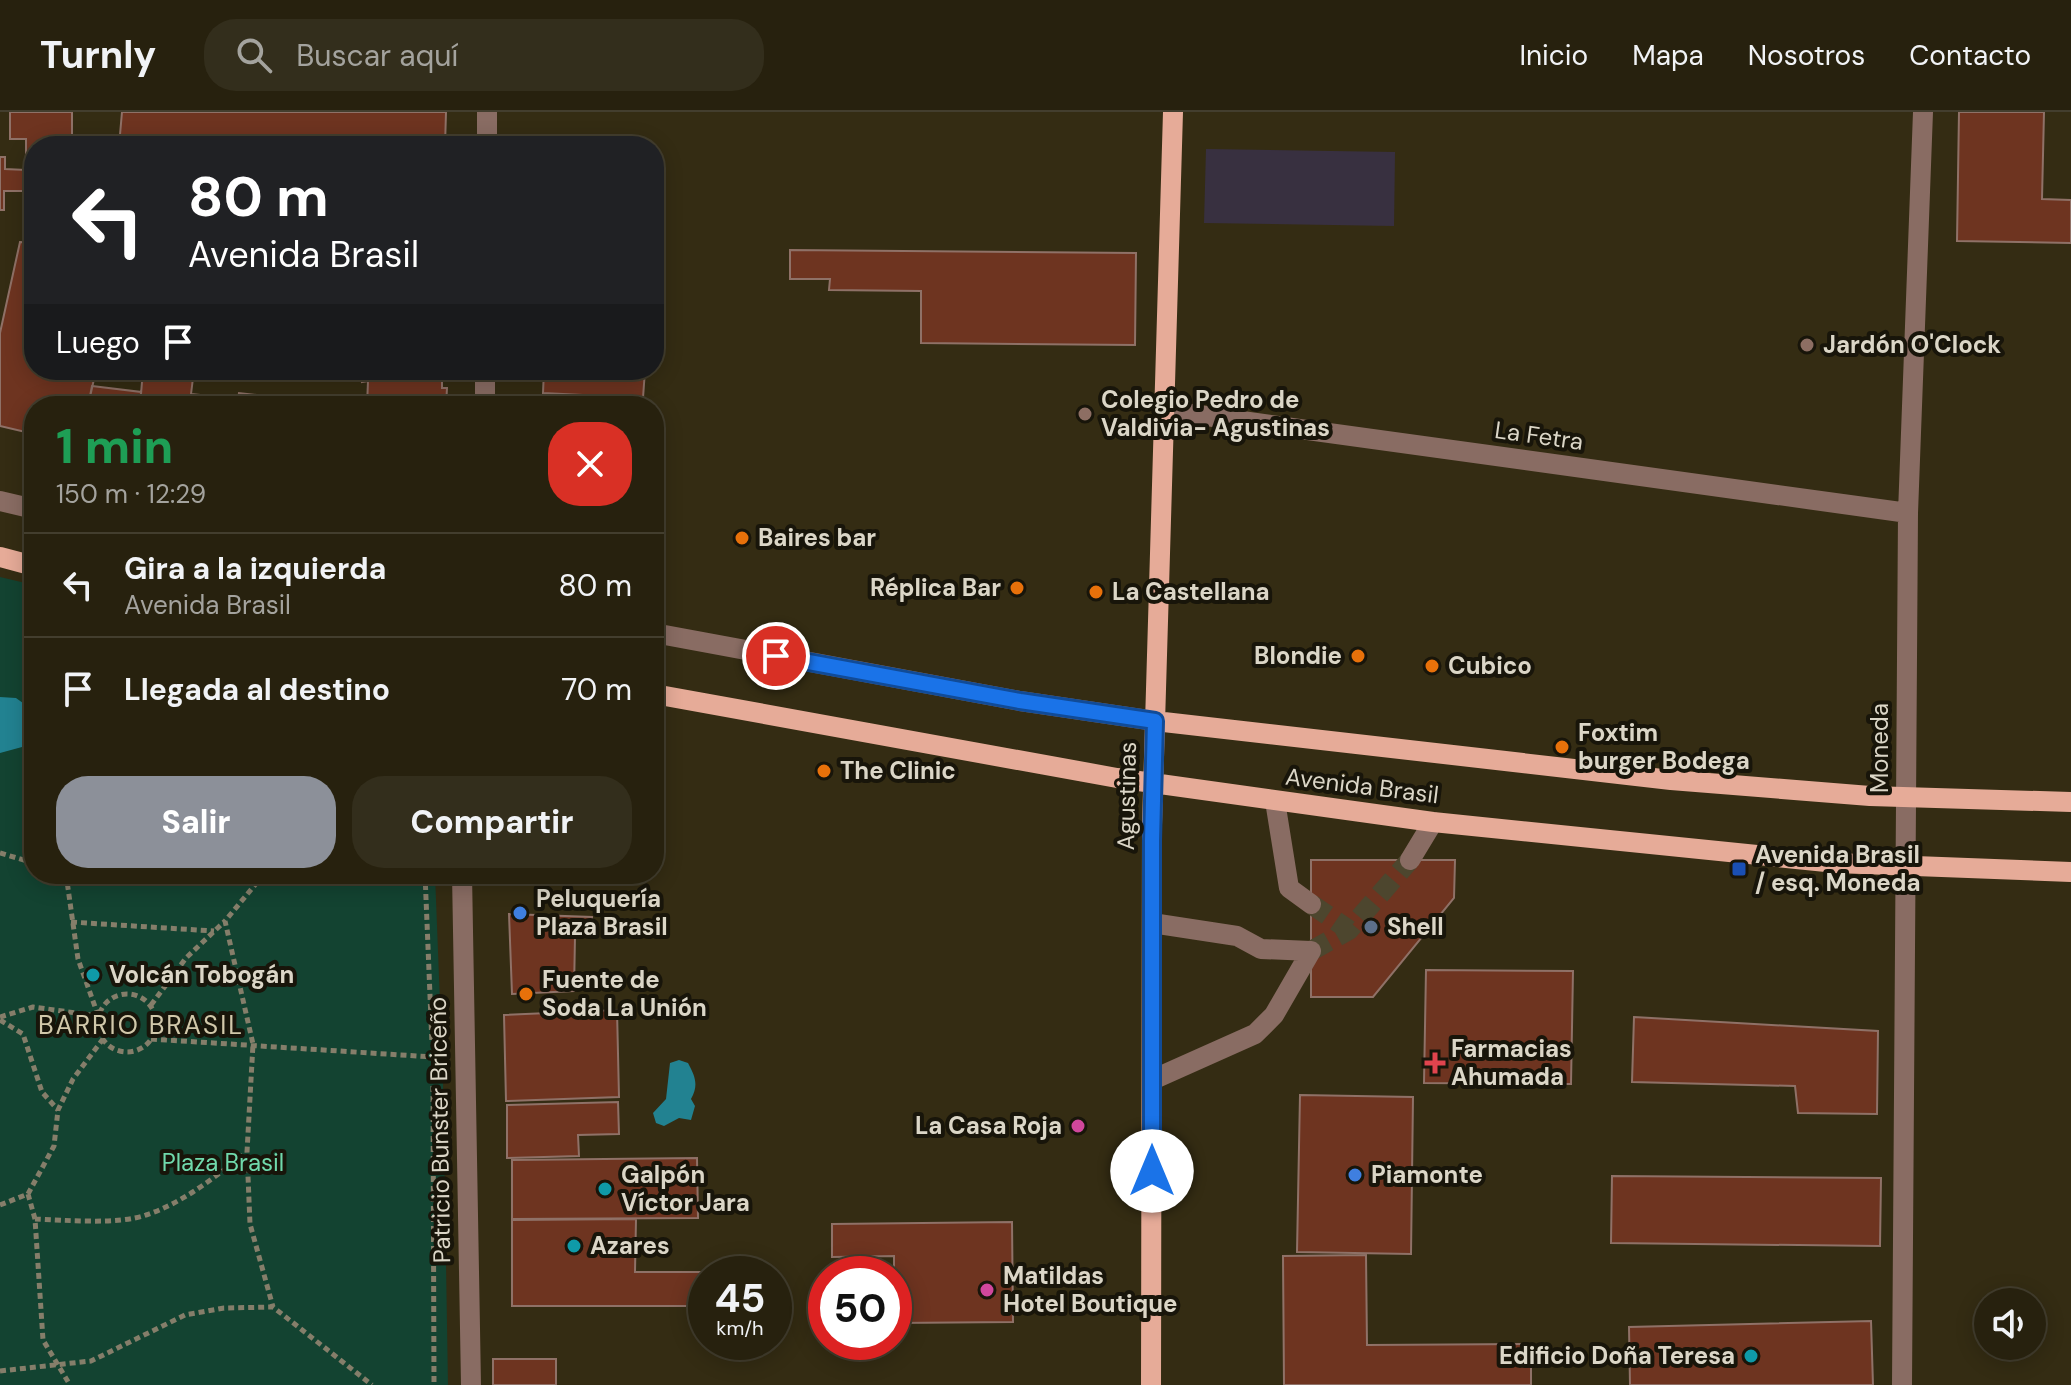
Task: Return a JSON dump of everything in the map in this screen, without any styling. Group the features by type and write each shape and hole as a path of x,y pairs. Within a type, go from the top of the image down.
{"main road":[{"name":"Agustinas","path":"1151,1385 1153,784 1173,112"},
{"path":"0,557 24,563"},
{"name":"Avenida Brasil","path":"664,696 1153,784 1433,822 1836,863 2071,872"},
{"name":"Avenida Brasil","path":"1155,721 1671,780 1794,791 2071,802"}],"street":[{"path":"487,112 487,136"},
{"name":"Moneda","path":"1902,1385 1908,513 1923,112"},
{"name":"La Fetra","path":"1163,410 1908,513"},
{"path":"0,501 24,507"},
{"name":"Avenida Brasil","path":"664,635 1020,701 1155,721"},
{"path":"1275,801 1289,888 1311,904"},
{"path":"1410,860 1433,822"},
{"name":"Patricio Bunster Briceño","path":"462,884 471,1385"},
{"path":"1152,923 1237,936 1261,949 1311,951 1274,1015 1255,1034 1152,1080"}],"path":[{"path":"0,853 24,860"},
{"path":"67,884 71,922 84,979 99,1016"},
{"path":"151,1005 186,958 225,921 256,884"},
{"path":"425,884 433,1057 434,1385"},
{"path":"225,921 253,1044 247,1152 250,1224 273,1307 372,1385"},
{"path":"71,922 214,931"},
{"path":"136,994 151,1005 157,1023 151,1039 138,1051 112,1048 103,1039 98,1025 99,1016 102,1007 117,995 136,994"},
{"path":"0,1019 33,1007 99,1016"},
{"path":"0,1019 23,1034 42,1092 58,1110"},
{"path":"0,1205 28,1194 54,1146 58,1110 73,1079 103,1039"},
{"path":"151,1039 433,1057"},
{"path":"35,1219 98,1220 145,1216 198,1188 247,1152"},
{"path":"28,1194 35,1219 43,1340 70,1385"},
{"path":"0,1371 91,1361 185,1315 224,1308 273,1307"}],"shaded area":[{"path":"1206,149 1395,152 1394,226 1204,223"}],"green space":[{"name":"Plaza Brasil","path":"0,577 24,583 24,884 435,884 443,1079 448,1385 0,1385"}],"water":[{"path":"0,697 16,698 24,704 24,745 0,753"},
{"path":"679,1060 688,1063 694,1076 695,1089 691,1099 695,1106 691,1120 679,1118 664,1126 656,1123 653,1113 666,1099 670,1063"}],"building":[{"path":"10,112 72,112 72,136 10,139"},
{"path":"122,112 446,112 445,136 120,136"},
{"path":"1959,112 2044,112 2042,199 2071,200 2071,243 1957,241"},
{"path":"0,157 5,157 5,169 24,170 24,191 4,191 4,210 0,210"},
{"path":"20,242 24,242 24,380 94,380 90,396 24,396 24,432 0,426 0,333"},
{"path":"790,250 1136,253 1135,345 921,343 921,291 829,290 830,279 790,279"},
{"path":"142,380 193,380 191,394 210,396 141,396"},
{"path":"362,380 442,380 442,388 447,388 447,396 367,396 368,381"},
{"path":"544,380 644,380 643,396 543,393"},
{"path":"92,386 141,392 141,396 90,396"},
{"name":"Shell","path":"1311,860 1455,860 1454,898 1373,997 1311,997"},
{"path":"509,914 592,917 593,935 575,936 574,991 512,994"},
{"path":"1426,970 1573,971 1571,1084 1424,1083"},
{"path":"617,1010 619,1097 506,1101 504,1015"},
{"path":"1634,1017 1878,1031 1877,1114 1798,1113 1795,1086 1632,1082"},
{"name":"Piamonte","path":"1300,1095 1413,1097 1411,1254 1297,1252"},
{"path":"618,1102 619,1134 578,1135 579,1156 507,1158 507,1105"},
{"name":"Galpón Víctor Jara","path":"697,1158 698,1218 512,1219 512,1160"},
{"path":"1612,1176 1881,1178 1880,1246 1611,1243"},
{"name":"Azares","path":"636,1219 635,1272 688,1272 688,1306 512,1306 512,1220"},
{"path":"1012,1222 1013,1322 912,1323 912,1256 832,1256 832,1224"},
{"path":"1366,1255 1367,1345 1531,1344 1531,1385 1284,1385 1283,1256"},
{"name":"Edificio Doña Teresa","path":"1871,1321 1873,1385 1630,1385 1629,1327"},
{"path":"493,1359 556,1359 556,1385 493,1385"}],"tunnel":[{"path":"1311,951 1349,930 1410,860"},
{"path":"1311,904 1349,930"}],"place":[{"name":"Jardón O'Clock","path":"1807,345"},
{"name":"Colegio Pedro de Valdivia- Agustinas","path":"1085,414"},
{"name":"Baires bar","path":"742,538"},
{"name":"Réplica Bar","path":"1017,588"},
{"name":"La Castellana","path":"1096,592"},
{"name":"Blondie","path":"1358,656"},
{"name":"Cubico","path":"1432,666"},
{"name":"Foxtim burger Bodega","path":"1562,747"},
{"name":"The Clinic","path":"824,771"},
{"name":"Avenida Brasil / esq. Moneda","path":"1739,869"},
{"name":"Peluquería Plaza Brasil","path":"520,913"},
{"name":"Shell","path":"1371,927"},
{"name":"Volcán Tobogán","path":"93,975"},
{"name":"Fuente de Soda La Unión","path":"526,994"},
{"name":"Farmacias Ahumada","path":"1435,1063"},
{"name":"La Casa Roja","path":"1078,1126"},
{"name":"Piamonte","path":"1355,1175"},
{"name":"Galpón Víctor Jara","path":"605,1189"},
{"name":"Azares","path":"574,1246"},
{"name":"Matildas Hotel Boutique","path":"987,1290"},
{"name":"Edificio Doña Teresa","path":"1751,1356"}],"district":[{"name":"BARRIO BRASIL","path":"141,1025"}],"route":[{"path":"776,656 1020,701 1155,721 1152,1171"}]}
